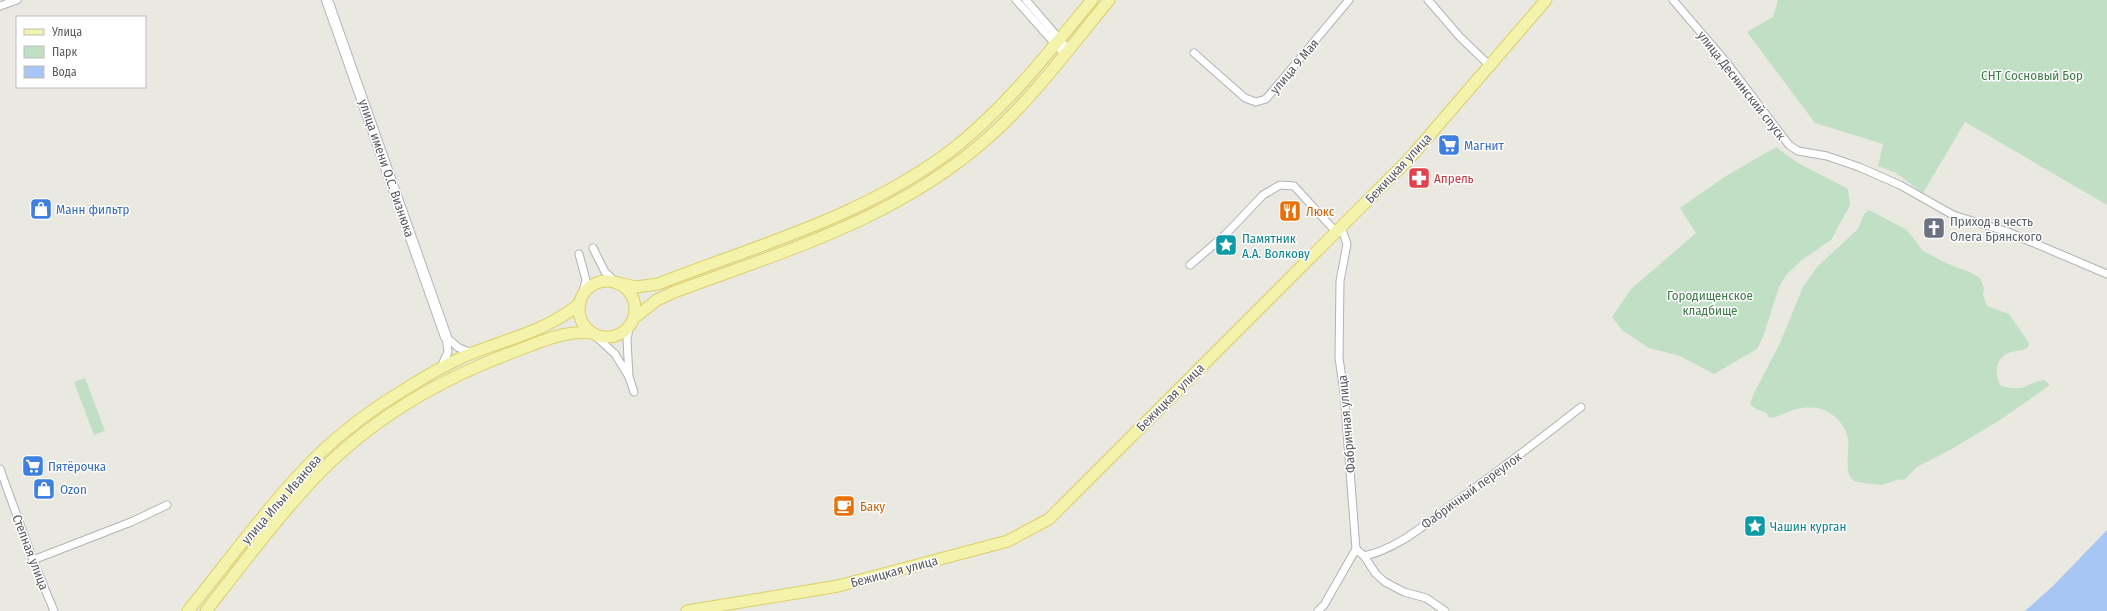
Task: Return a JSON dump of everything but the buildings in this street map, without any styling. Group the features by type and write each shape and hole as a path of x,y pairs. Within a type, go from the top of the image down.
{"main road":[{"path":"1092,0 1011,95 979,126 950,151 891,190 863,205 811,228 658,284 636,287 608,281 598,283 590,287 584,294 580,303 581,320 592,333 607,338 619,335 657,300 674,292 810,242 869,218 897,203 958,163 990,136 1066,52 1109,0"},
{"name":"Бежицкая улица","path":"686,611 838,586 1008,541 1049,519 1409,158 1546,0"},
{"path":"617,283 624,287 632,297 636,310 631,323"},
{"name":"улица Ильи Иванова","path":"188,611 269,509 318,455 347,430 378,407 440,369 474,353 550,323 564,316 580,303"},
{"name":"улица Ильи Иванова","path":"206,611 301,492 346,448 386,417 434,387 470,368 566,333 592,333"}],"street":[{"path":"0,6 17,0"},
{"name":"улица имени О.С. Визнюка","path":"327,0 446,337"},
{"path":"1016,0 1066,52"},
{"path":"1026,0 1057,42"},
{"name":"улица 9 Мая","path":"1194,53 1245,98 1256,102 1266,99 1349,0"},
{"path":"1428,0 1460,37 1490,66"},
{"name":"улица Деснинский спуск","path":"1673,0 1722,57 1789,145 1798,151 1827,156 1859,167 1900,185 1953,215 2008,232 2107,274"},
{"path":"1190,265 1225,235 1263,195 1280,185 1294,186 1338,230"},
{"name":"Фабричная улица","path":"1338,230 1347,244 1340,281 1339,358 1344,392 1356,549"},
{"path":"594,248 605,272 617,283"},
{"path":"579,254 586,280 580,303"},
{"path":"629,377 627,340 631,323"},
{"path":"592,333 615,354 629,377 634,392"},
{"path":"446,337 458,348 474,353"},
{"path":"440,369 448,352 446,337"},
{"name":"Фабричный переулок","path":"1364,556 1378,553 1404,539 1503,468 1581,407"},
{"name":"Степная улица","path":"0,469 33,560 54,611"},
{"path":"33,560 131,522 167,505"},
{"path":"1318,611 1324,605 1356,549 1364,556 1376,574 1385,582 1404,592 1426,598 1445,611"}],"green space":[{"name":"СНТ Сосновый Бор","path":"1778,0 2107,0 2107,205 1965,122 1923,193 1896,173 1878,166 1883,144 1815,123 1747,32 1773,17"},
{"name":"Городищенское кладбище","path":"1776,147 1798,163 1848,189 1850,205 1831,240 1802,260 1786,275 1779,287 1763,337 1757,349 1714,374 1680,356 1649,348 1622,330 1612,317 1631,289 1696,233 1680,208 1726,176"},
{"path":"1869,210 1907,230 1923,251 1980,278 1984,288 1983,295 1987,306 2009,314 2029,343 2028,347 2025,349 2004,355 1998,363 1997,377 2001,386 2020,388 2044,380 2050,385 2000,420 1950,450 1917,467 1904,480 1898,480 1881,485 1854,481 1851,477 1848,467 1848,439 1846,431 1831,414 1817,408 1810,407 1795,410 1773,418 1768,417 1767,413 1756,409 1750,404 1753,395 1780,343 1803,287 1818,266 1858,229 1864,214"},
{"path":"85,378 105,431 94,435 74,382"}],"water":[{"path":"2107,530 2107,611 2025,611 2053,586"}],"place":[{"name":"Магнит","path":"1449,145"},
{"name":"Апрель","path":"1419,178"},
{"name":"Манн фильтр","path":"41,209"},
{"name":"Люкс","path":"1290,211"},
{"name":"Приход в честь Олега Брянского","path":"1934,228"},
{"name":"Памятник А.А. Волкову","path":"1226,245"},
{"name":"Пятёрочка","path":"33,466"},
{"name":"Ozon","path":"44,489"},
{"name":"Баку","path":"844,506"},
{"name":"Чашин курган","path":"1755,526"}]}
